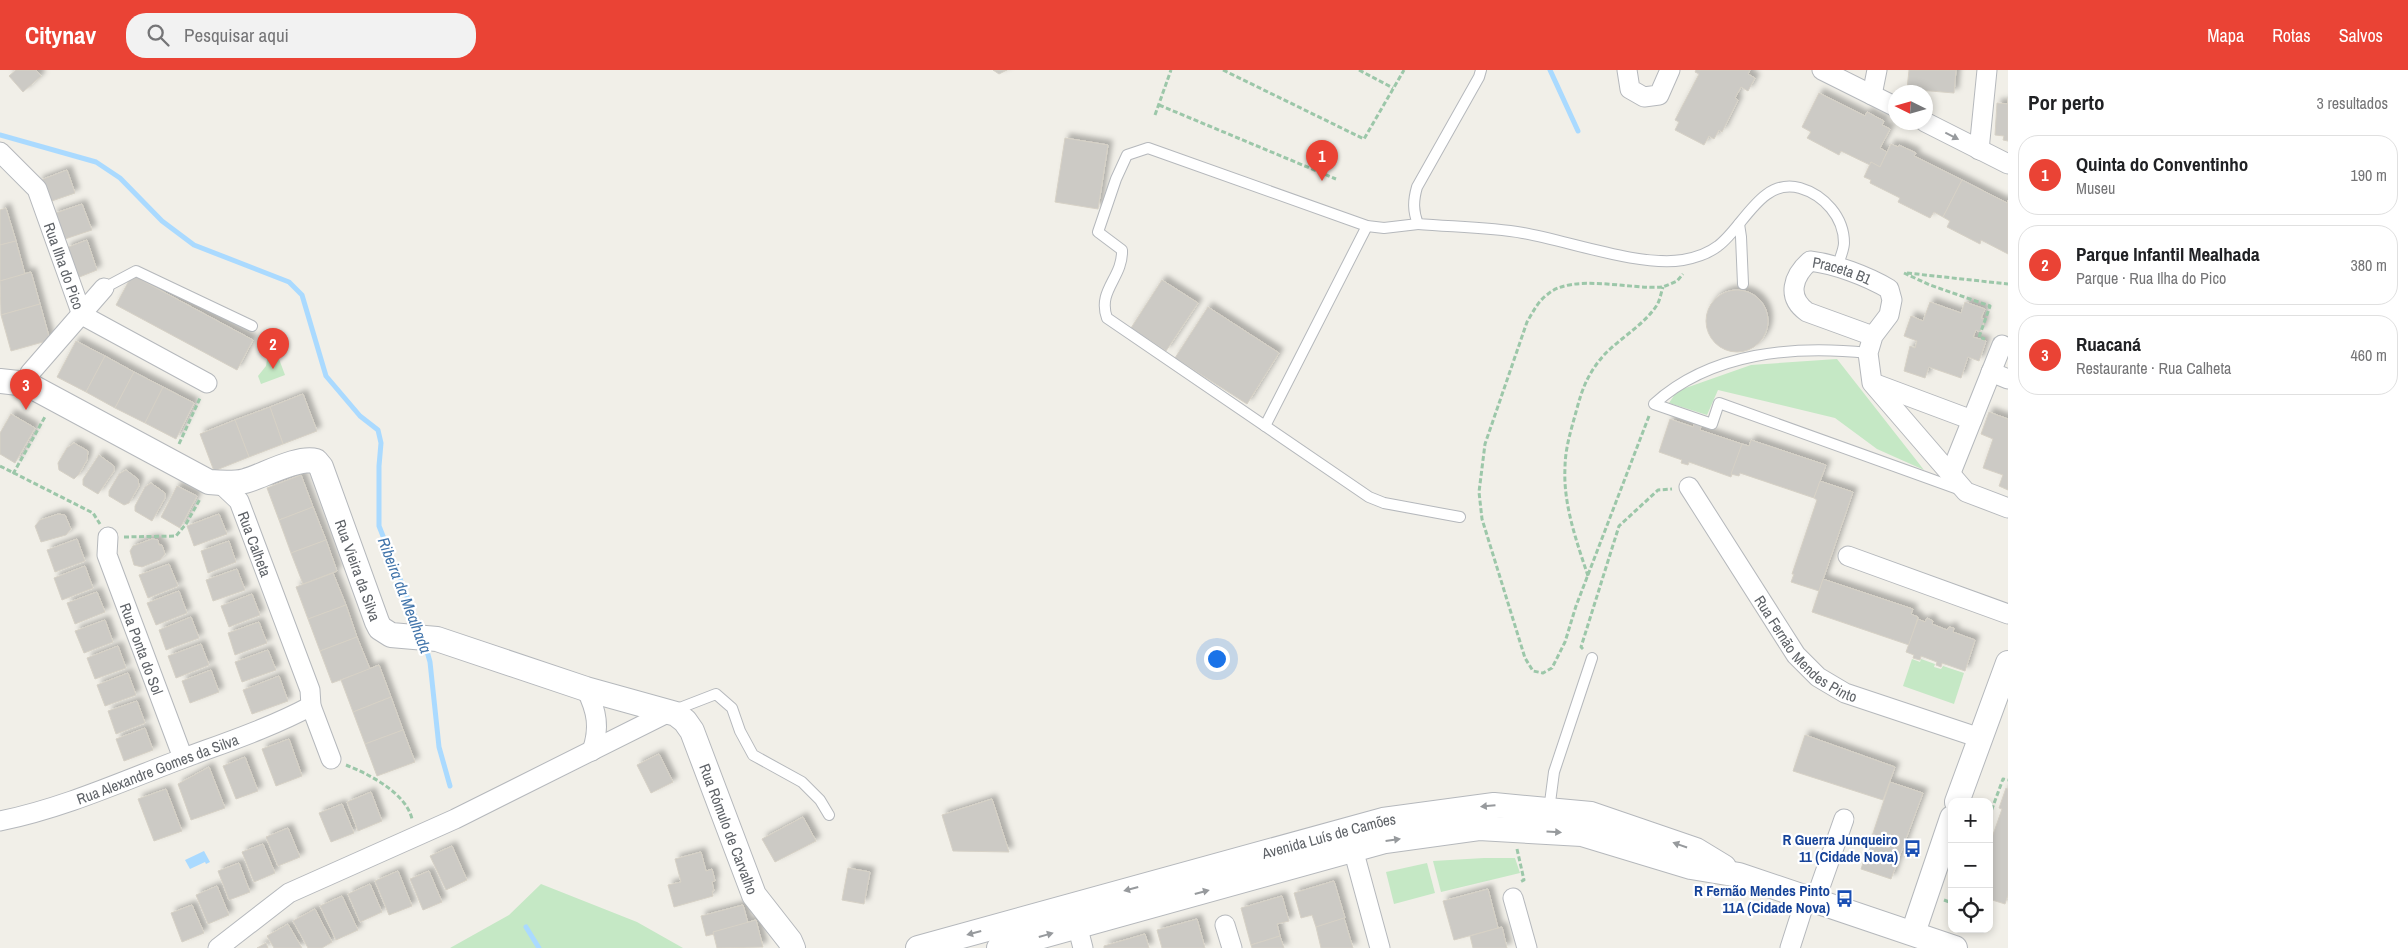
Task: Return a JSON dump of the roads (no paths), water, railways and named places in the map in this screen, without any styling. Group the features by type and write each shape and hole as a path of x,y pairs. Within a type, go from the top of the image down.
{"street":[{"path":"1627,70 1630,88 1644,97 1659,95 1670,70"},
{"path":"1822,70 1888,103"},
{"path":"1872,95 1877,70"},
{"path":"1979,150 1987,70"},
{"path":"1933,126 2008,164"},
{"name":"Rua Ilha do Pico","path":"0,152 36,189 82,316 207,384"},
{"name":"Praceta B1","path":"1810,261 1837,268 1879,283 1889,289 1892,300 1888,315 1870,345 1798,306 1795,299 1797,277 1810,261"},
{"path":"27,384 30,373 82,316 104,288"},
{"path":"1950,475 1972,420 1999,376 1994,342"},
{"path":"1870,345 1872,383 1966,492 2008,508"},
{"name":"Rua Calheta","path":"0,381 27,384 171,461 215,482 239,501 310,690 311,706 331,759"},
{"path":"1872,383 1972,420"},
{"name":"Rua Vieira da Silva","path":"215,482 242,482 302,460 316,461 321,468 377,622 385,632 401,636 437,639 586,689 669,712"},
{"name":"Rua Fernão Mendes Pinto","path":"1689,487 1796,655 1818,677 1845,693 1980,738"},
{"name":"Rua Ponta do Sol","path":"108,537 107,555 183,758"},
{"path":"1848,556 2008,614"},
{"path":"1958,798 2008,663"},
{"path":"586,689 597,717 598,734 592,751"},
{"name":"Rua Alexandre Gomes da Silva","path":"0,822 37,814 72,802 183,758 277,724 311,706"},
{"path":"218,948 289,893 415,836 669,712"},
{"name":"Rua Rómulo de Carvalho","path":"669,712 685,721 692,731 754,895 790,941 793,948"},
{"name":"Avenida Luís de Camões","path":"999,948 1077,927 1350,840 1383,820 1494,804 1591,814 1696,850 1739,876"},
{"path":"1790,948 1844,819"},
{"name":"Avenida Luís de Camões","path":"1350,840 1384,841 1479,828 1582,834 1691,866 1739,876 1810,900 1911,940 1955,948"},
{"path":"1911,940 1948,830"},
{"path":"1350,840 1380,948"},
{"path":"1513,898 1527,948"},
{"path":"1226,925 1232,948"},
{"name":"Avenida Luís de Camões","path":"918,948 1077,927"}],"lane":[{"path":"1418,224 1414,215 1413,201 1417,187 1479,77 1481,70"},
{"path":"1460,517 1384,503 1369,497 1107,318 1103,307 1107,294 1123,263 1122,250 1098,232 1127,155 1148,148 1367,226 1384,228 1418,224 1522,233 1639,259 1683,260 1700,255 1718,246 1758,200 1776,189 1798,187 1818,196 1828,205 1842,224 1845,244 1837,268"},
{"path":"1739,224 1742,237 1743,284"},
{"path":"1265,426 1367,226"},
{"path":"104,288 136,271 252,326"},
{"path":"1870,345 1803,350 1730,362 1688,378 1670,389 1654,404 1712,424 1719,403 1966,492"},
{"path":"1549,810 1554,772 1592,658"},
{"path":"669,712 716,694 732,708 740,731 753,755 802,782 820,800 829,815"}],"water":[{"path":"204,851 210,862 206,864 205,862 190,869 185,860"}],"waterway":[{"path":"1550,70 1578,131"},
{"name":"Ribeira da Mealhada","path":"0,135 96,162 120,178 162,221 194,245 289,282 302,295 326,376 360,416 378,430 381,443 379,526 421,632"},
{"name":"Ribeira da Mealhada","path":"425,644 430,662 439,747 450,786"},
{"name":"Ribeira da Mealhada","path":"526,927 539,948"}],"place":[{"name":"Quinta do Conventinho","path":"1322,181"},
{"name":"Parque Infantil Mealhada","path":"273,369"},
{"name":"Ruacaná","path":"26,410"},
{"name":"R Guerra Junqueiro 11 (Cidade Nova)","path":"1912,848"},
{"name":"R Fernão Mendes Pinto 11A (Cidade Nova)","path":"1844,899"}]}
